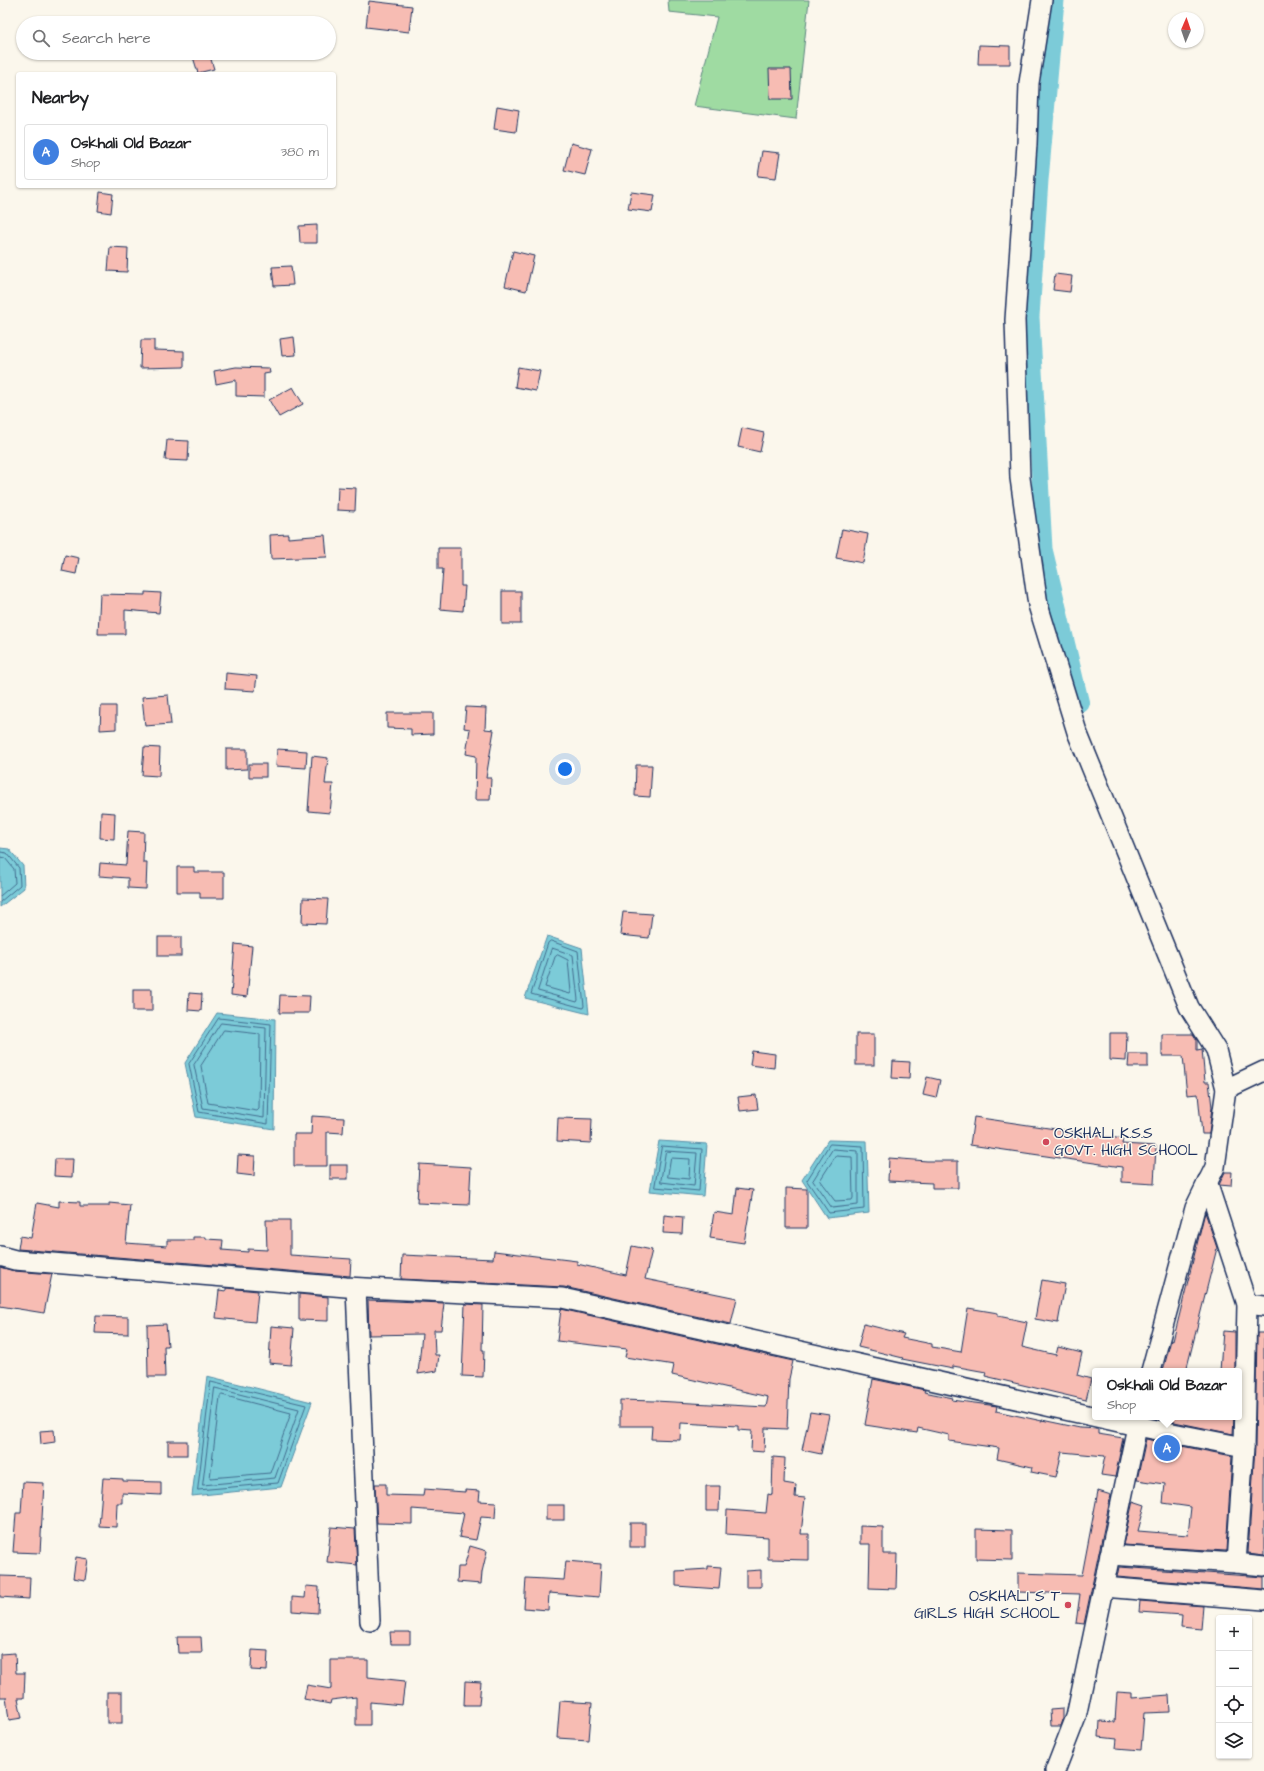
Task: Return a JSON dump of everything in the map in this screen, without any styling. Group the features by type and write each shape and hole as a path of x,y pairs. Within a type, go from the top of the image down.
{"street":[{"path":"1042,0 1029,83 1027,144 1015,320 1020,478 1038,605 1077,732 1190,1007 1216,1050 1226,1089 1215,1167 1195,1208 1152,1368"},
{"path":"1226,1089 1264,1071"},
{"path":"1207,1182 1255,1305 1236,1563"},
{"path":"0,1256 23,1261 356,1288 562,1298 1092,1412"},
{"path":"356,1288 370,1621"},
{"path":"1055,1771 1076,1717 1138,1422 1244,1447"},
{"path":"1110,1554 1264,1566"},
{"path":"1103,1587 1264,1600"}],"green space":[{"path":"668,0 809,0 796,119 694,106 717,17 669,12"}],"water":[{"path":"0,848 9,849 23,866 24,888 0,907"},
{"path":"547,936 582,948 589,1014 525,998"},
{"path":"217,1013 275,1019 274,1129 196,1117 185,1063"},
{"path":"828,1140 867,1141 869,1213 827,1218 802,1180"},
{"path":"659,1141 707,1144 703,1196 650,1191"},
{"path":"207,1376 312,1402 281,1487 192,1496"}],"building":[{"path":"369,1 412,6 409,32 366,27"},
{"path":"979,45 1010,46 1010,64 978,64"},
{"path":"194,60 211,60 214,69 198,72"},
{"path":"769,69 791,69 792,99 770,99"},
{"path":"497,106 519,110 516,132 494,129"},
{"path":"571,143 592,149 585,175 564,170"},
{"path":"762,151 780,153 776,178 758,176"},
{"path":"100,192 113,194 111,213 98,211"},
{"path":"631,192 655,195 652,212 628,209"},
{"path":"317,225 317,243 300,243 299,226"},
{"path":"110,247 128,248 127,272 108,271"},
{"path":"513,251 534,256 526,291 505,286"},
{"path":"291,266 293,285 274,286 272,267"},
{"path":"1055,274 1072,276 1070,292 1053,290"},
{"path":"294,337 296,355 282,356 280,339"},
{"path":"141,340 154,340 154,350 184,351 184,367 140,368"},
{"path":"236,367 269,368 270,373 264,374 264,397 236,396 236,380 216,384 214,371"},
{"path":"518,367 540,371 536,391 515,387"},
{"path":"293,387 303,404 279,417 269,400"},
{"path":"742,428 764,433 760,452 738,447"},
{"path":"167,440 189,441 188,461 165,460"},
{"path":"338,487 356,488 355,511 337,510"},
{"path":"842,529 868,534 863,563 836,558"},
{"path":"288,534 288,538 325,535 327,557 271,559 270,535"},
{"path":"438,548 461,548 461,586 465,586 463,611 440,609 443,569 438,569"},
{"path":"65,555 79,558 76,574 62,571"},
{"path":"502,591 521,591 521,624 502,624"},
{"path":"145,592 161,593 159,613 125,610 125,634 98,634 100,594 145,595"},
{"path":"226,673 257,676 255,691 225,689"},
{"path":"168,695 171,724 145,726 142,697"},
{"path":"101,706 116,706 116,729 100,730"},
{"path":"466,707 486,708 485,729 494,730 486,778 491,778 490,800 475,800 476,756 466,754 470,729 464,728"},
{"path":"387,713 433,713 433,734 411,735 411,729 387,728"},
{"path":"144,747 160,748 159,776 142,775"},
{"path":"226,749 247,749 247,769 226,770"},
{"path":"277,749 307,751 306,768 276,766"},
{"path":"312,756 328,758 325,784 333,784 330,813 308,811"},
{"path":"249,764 266,764 266,777 249,777"},
{"path":"636,765 652,765 650,797 635,796"},
{"path":"101,812 115,813 114,839 100,838"},
{"path":"128,831 144,832 143,862 147,862 146,889 128,888 128,878 99,876 100,863 126,865"},
{"path":"177,867 194,867 194,872 224,872 224,898 200,898 200,892 177,892"},
{"path":"303,898 328,899 326,924 302,923"},
{"path":"623,912 652,914 649,938 620,935"},
{"path":"158,937 181,937 181,956 158,956"},
{"path":"235,944 252,946 247,997 231,995"},
{"path":"133,989 152,989 152,1011 133,1011"},
{"path":"189,993 202,994 201,1011 188,1010"},
{"path":"280,995 310,996 309,1013 279,1013"},
{"path":"1110,1033 1127,1033 1126,1061 1110,1060"},
{"path":"856,1034 874,1034 874,1065 856,1065"},
{"path":"1162,1034 1193,1034 1197,1040 1197,1050 1202,1049 1205,1082 1209,1082 1212,1107 1209,1134 1202,1134 1198,1094 1187,1095 1183,1056 1162,1056"},
{"path":"752,1051 775,1054 774,1068 750,1065"},
{"path":"1129,1054 1148,1054 1148,1067 1128,1067"},
{"path":"893,1061 910,1062 909,1079 892,1078"},
{"path":"927,1077 940,1080 936,1098 923,1095"},
{"path":"756,1095 758,1109 740,1111 738,1097"},
{"path":"312,1116 344,1118 343,1133 327,1132 327,1166 294,1166 294,1134 311,1134"},
{"name":"OSKHALI K.S.S GOVT. HIGH SCHOOL","path":"974,1117 1123,1139 1122,1144 1156,1146 1154,1184 1122,1182 1122,1167 970,1145"},
{"path":"558,1118 592,1119 591,1143 557,1141"},
{"path":"238,1155 255,1156 254,1176 237,1174"},
{"path":"889,1158 927,1161 958,1161 958,1188 932,1188 932,1183 888,1181"},
{"path":"55,1159 73,1159 72,1177 54,1176"},
{"path":"419,1164 471,1167 469,1205 417,1203"},
{"path":"330,1165 348,1165 348,1179 330,1179"},
{"path":"1225,1172 1232,1172 1231,1186 1219,1185"},
{"path":"737,1188 753,1190 744,1243 710,1238 714,1212 734,1215"},
{"path":"786,1188 807,1189 807,1228 786,1228"},
{"path":"59,1201 80,1202 80,1206 109,1206 109,1203 130,1205 126,1243 167,1246 167,1240 193,1240 193,1237 206,1237 206,1239 223,1240 222,1250 248,1252 248,1249 267,1250 266,1220 290,1220 290,1255 351,1259 350,1276 18,1249 20,1236 31,1238 37,1203 59,1207"},
{"path":"1205,1212 1217,1248 1187,1368 1164,1368 1171,1340 1173,1341"},
{"path":"664,1215 683,1217 682,1234 663,1233"},
{"path":"632,1246 652,1250 645,1279 737,1298 731,1324 564,1287 401,1279 402,1255 493,1259 494,1251 577,1261 577,1264 626,1275"},
{"path":"0,1267 14,1271 52,1274 44,1313 0,1306"},
{"path":"1042,1280 1065,1284 1058,1323 1035,1319"},
{"path":"226,1288 258,1291 255,1322 216,1318 219,1290 226,1291"},
{"path":"299,1294 328,1297 328,1321 299,1320"},
{"path":"368,1300 444,1303 441,1330 434,1330 435,1355 439,1355 437,1371 418,1374 422,1334 369,1335"},
{"path":"465,1304 483,1305 483,1377 462,1376"},
{"path":"968,1308 998,1313 998,1316 1027,1322 1022,1347 1056,1355 1058,1347 1082,1353 1077,1375 1091,1379 1086,1400 985,1376 986,1372 953,1366 953,1369 902,1359 903,1358 858,1347 864,1324 904,1334 902,1338 932,1344 932,1347 961,1352"},
{"path":"561,1309 793,1361 789,1379 787,1429 765,1428 764,1452 751,1451 752,1431 738,1430 738,1426 681,1423 680,1440 651,1439 652,1426 620,1426 620,1400 766,1407 768,1397 672,1375 674,1365 625,1357 627,1349 557,1341"},
{"path":"96,1316 128,1317 128,1334 95,1333"},
{"path":"166,1324 168,1346 164,1346 165,1377 148,1377 147,1325"},
{"path":"271,1326 294,1328 291,1365 269,1363"},
{"path":"1223,1331 1235,1332 1235,1368 1220,1368"},
{"path":"1257,1333 1264,1333 1264,1555 1248,1553 1255,1447"},
{"path":"873,1379 925,1390 924,1392 953,1398 952,1400 997,1406 996,1411 1080,1428 1098,1429 1098,1434 1123,1438 1115,1477 1101,1475 1105,1456 1062,1452 1056,1477 1031,1472 1032,1467 997,1459 999,1448 949,1441 949,1435 918,1428 917,1433 865,1425"},
{"path":"810,1412 829,1415 821,1454 802,1450"},
{"path":"1165,1420 1234,1420 1233,1434"},
{"path":"54,1430 55,1442 41,1444 40,1431"},
{"path":"1146,1439 1232,1456 1226,1551 1123,1545 1133,1501 1145,1505 1138,1531 1188,1535 1191,1507 1163,1503 1165,1484 1137,1480"},
{"path":"168,1441 187,1441 187,1455 168,1455"},
{"path":"773,1457 785,1458 784,1483 796,1485 795,1497 805,1498 801,1534 809,1534 809,1560 768,1559 768,1537 726,1534 727,1510 766,1513 768,1494 772,1495"},
{"path":"103,1478 123,1479 123,1481 161,1482 161,1495 122,1493 122,1503 117,1503 116,1527 99,1526"},
{"path":"23,1482 44,1483 40,1553 13,1552 16,1513 21,1513"},
{"path":"375,1484 386,1484 386,1495 423,1496 424,1489 465,1492 465,1490 480,1491 479,1501 496,1502 495,1518 481,1517 476,1540 459,1537 464,1513 412,1509 412,1524 377,1523"},
{"path":"706,1486 720,1486 719,1511 706,1511"},
{"path":"1098,1491 1111,1495 1084,1624 1076,1623 1080,1594 1018,1592 1018,1573 1082,1575"},
{"path":"546,1505 564,1505 564,1520 546,1520"},
{"path":"630,1523 645,1523 645,1547 630,1547"},
{"path":"860,1526 883,1527 883,1554 897,1554 896,1589 869,1588 870,1544 860,1544"},
{"path":"331,1527 355,1529 357,1565 327,1562"},
{"path":"976,1529 1012,1530 1012,1560 976,1559"},
{"path":"470,1546 487,1551 481,1584 457,1582 458,1567 464,1567"},
{"path":"76,1557 88,1559 85,1580 73,1578"},
{"path":"566,1561 601,1564 599,1597 549,1593 548,1610 524,1608 526,1578 564,1580"},
{"path":"708,1566 721,1567 719,1589 676,1586 676,1571 708,1569"},
{"path":"1119,1567 1264,1577 1264,1589 1117,1577"},
{"path":"761,1570 761,1587 746,1587 746,1571"},
{"path":"0,1576 30,1577 29,1599 0,1597"},
{"path":"306,1586 319,1587 318,1613 292,1611 292,1597 305,1598"},
{"path":"1140,1601 1203,1606 1201,1629 1181,1627 1182,1615 1139,1612"},
{"path":"390,1632 410,1632 410,1644 391,1644"},
{"path":"177,1637 201,1637 202,1653 178,1653"},
{"path":"252,1650 268,1651 267,1671 251,1670"},
{"path":"15,1653 16,1673 25,1673 24,1698 18,1698 22,1718 9,1720 6,1697 0,1697 0,1654"},
{"path":"331,1660 368,1660 368,1677 405,1681 402,1705 370,1702 370,1725 356,1725 356,1697 331,1700 330,1704 304,1699 307,1685 331,1689"},
{"path":"465,1681 481,1682 479,1705 464,1705"},
{"path":"107,1692 122,1692 122,1723 107,1723"},
{"path":"1117,1692 1132,1693 1132,1698 1169,1695 1170,1712 1144,1713 1141,1750 1116,1748 1117,1739 1099,1737 1100,1721 1115,1722"},
{"path":"560,1701 592,1703 589,1740 557,1738"},
{"path":"1063,1709 1063,1720 1061,1726 1051,1726 1050,1710"}],"waterway":[{"path":"1056,0 1040,180 1031,317 1044,549 1081,704"}],"place":[{"name":"OSKHALI K.S.S GOVT. HIGH SCHOOL","path":"1046,1142"},
{"name":"Oskhali Old Bazar","path":"1167,1448"},
{"name":"OSKHALI S T GIRLS HIGH SCHOOL","path":"1068,1605"}]}
